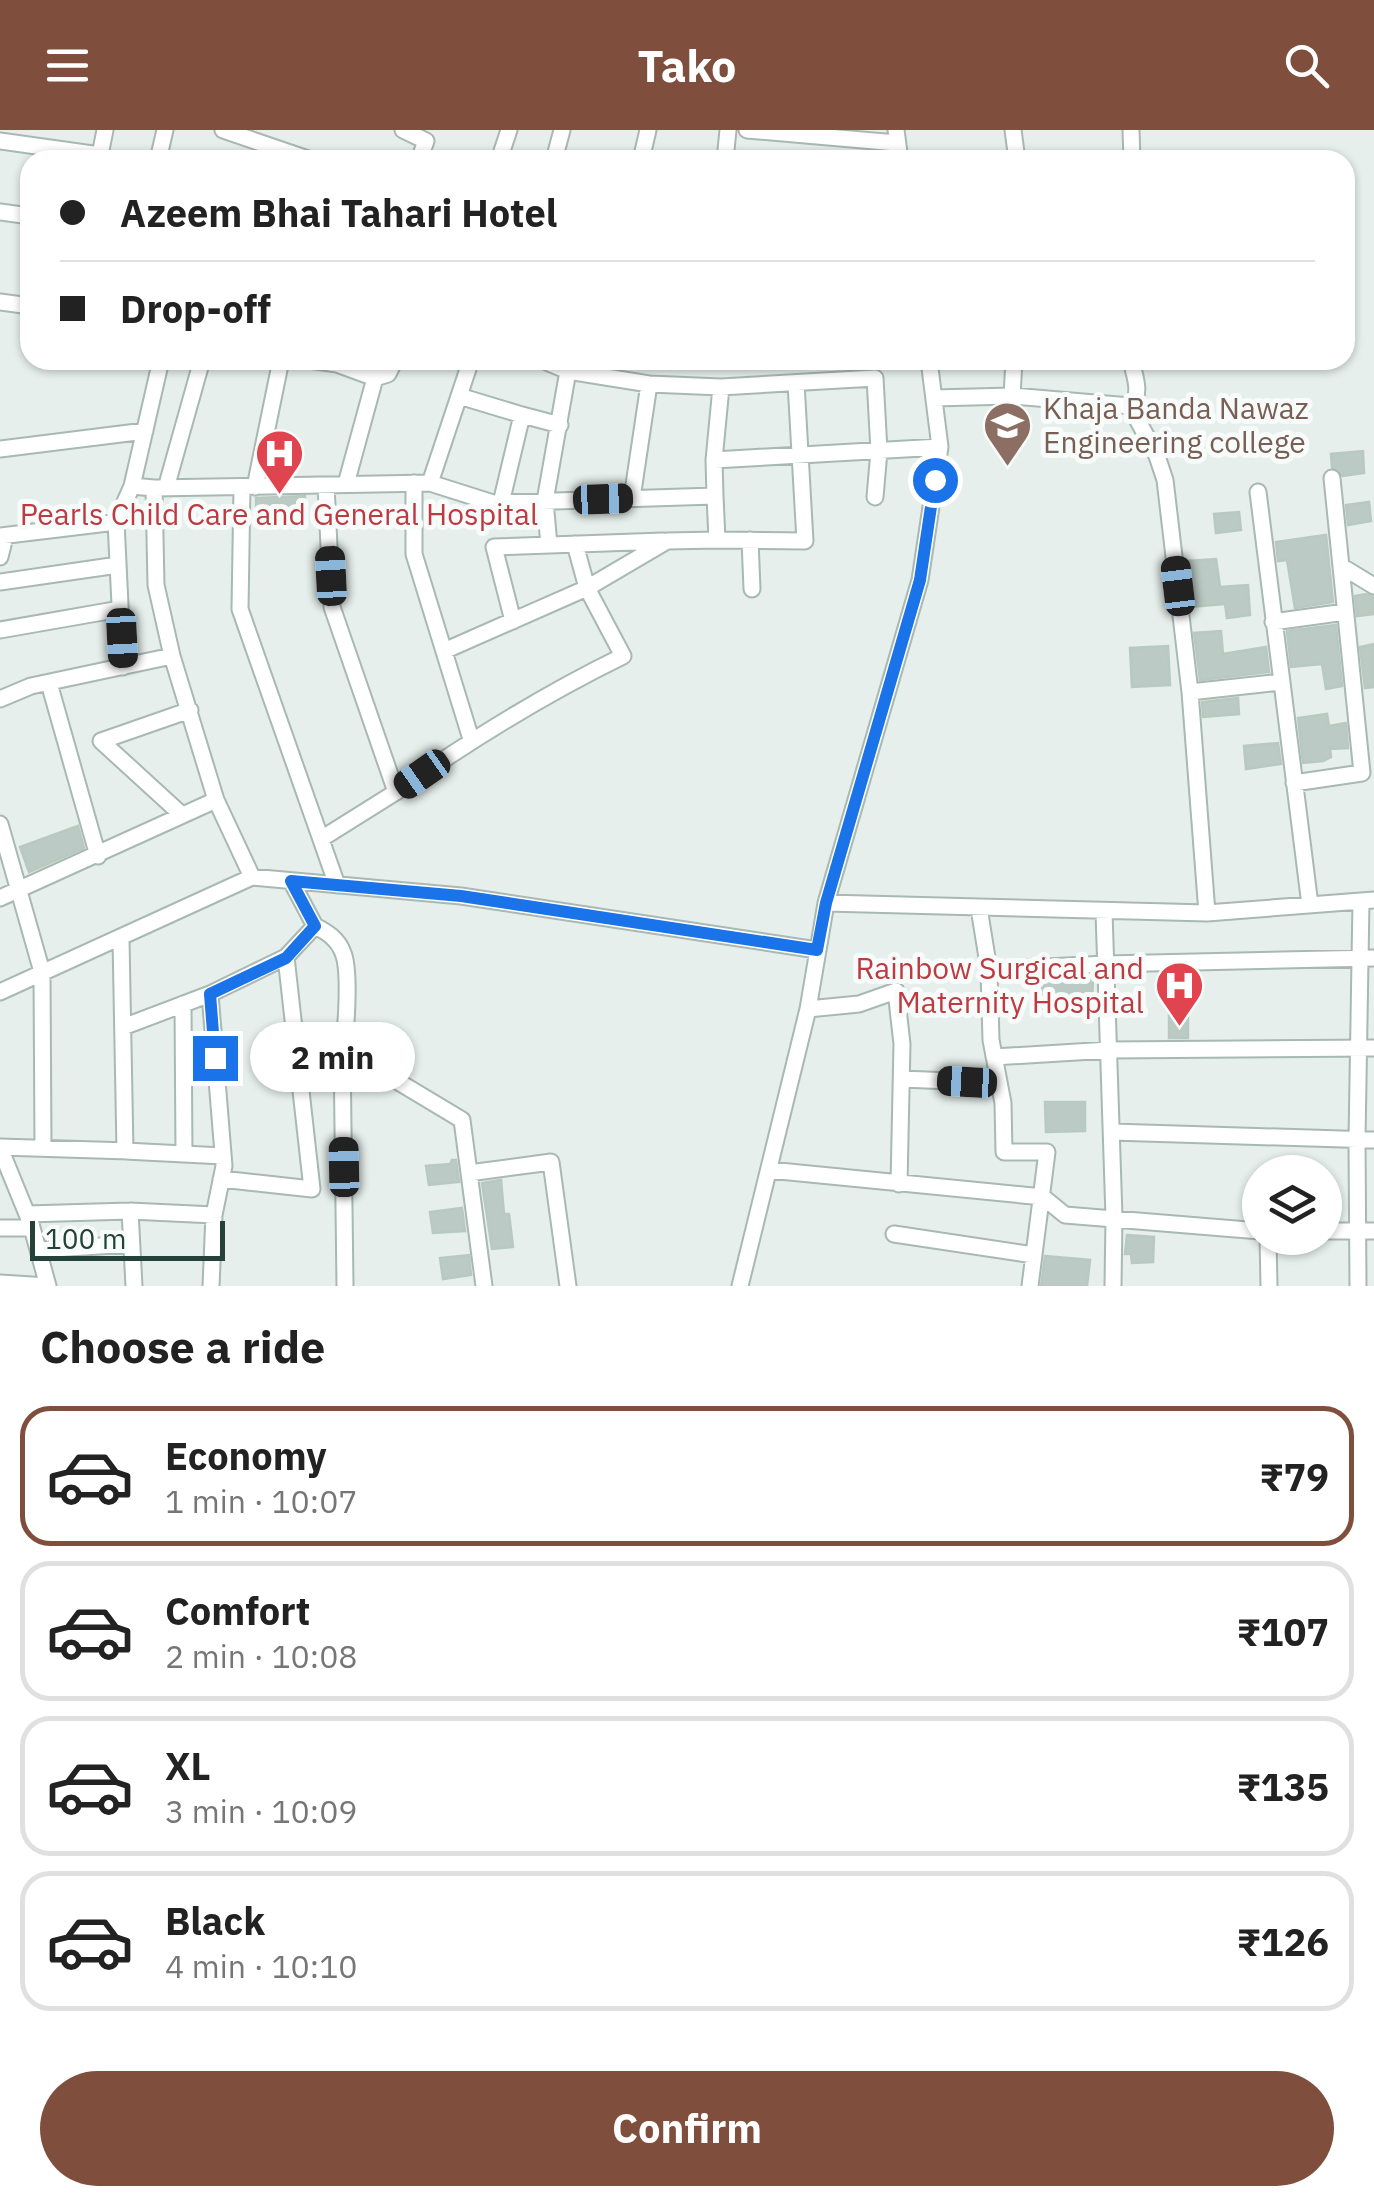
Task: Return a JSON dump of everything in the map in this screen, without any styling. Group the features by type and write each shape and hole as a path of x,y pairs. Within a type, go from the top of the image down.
{"street":[{"path":"224,130 281,150"},
{"path":"403,130 426,140 422,150"},
{"path":"747,130 898,144"},
{"path":"0,142 50,150"},
{"path":"260,150 263,144"},
{"path":"123,667 116,522 132,486 160,370"},
{"path":"199,370 160,488 156,585 172,656 216,800 252,877"},
{"path":"279,370 248,487 240,609 337,885"},
{"path":"353,370 375,378 390,370"},
{"path":"469,370 422,483 414,554 472,740"},
{"path":"549,545 546,501 568,370"},
{"path":"590,370 649,384 721,387 875,378"},
{"path":"874,370 880,451 875,496"},
{"path":"743,1285 808,1009 826,903 920,580 940,448 930,370"},
{"path":"1012,396 1013,370"},
{"path":"934,398 1012,396 1130,406 1138,392 1134,370"},
{"path":"346,484 375,378"},
{"path":"513,621 494,547 805,541 796,382"},
{"path":"632,498 649,384"},
{"path":"718,540 714,460 721,387"},
{"path":"460,396 560,425"},
{"path":"1130,406 1157,456 1165,480 1190,692 1207,913"},
{"path":"500,503 522,415"},
{"path":"0,449 145,431"},
{"path":"714,460 940,448"},
{"path":"1294,783 1362,774 1367,760 1332,478"},
{"path":"132,486 422,483 500,503 715,496"},
{"path":"326,485 332,607 396,792"},
{"path":"1258,492 1310,905"},
{"path":"0,557 3,536 116,522"},
{"path":"750,540 752,589"},
{"path":"444,651 587,588 668,541"},
{"path":"322,839 556,688 622,656 587,588 575,544"},
{"path":"0,582 118,565"},
{"path":"1346,569 1374,586"},
{"path":"0,630 120,609"},
{"path":"1273,622 1346,612"},
{"path":"0,700 31,686 172,656"},
{"path":"1190,692 1281,682"},
{"path":"49,683 98,856"},
{"path":"182,815 101,741 190,710"},
{"path":"0,898 216,800"},
{"path":"0,824 42,972 43,1148"},
{"path":"0,992 252,877 461,896 817,950"},
{"path":"291,881 315,926 330,933 344,954 348,1028 342,1048 345,1286"},
{"path":"826,903 1207,913 1368,901 1366,1048 1356,1140 1366,1231 1358,1286"},
{"path":"979,908 989,970 994,1057 1003,1103 1004,1152 1046,1152 1030,1286"},
{"path":"1104,912 1113,1286"},
{"path":"123,1026 210,994 286,958 315,926"},
{"path":"121,939 125,1151 129,1151"},
{"path":"221,1179 312,1189 286,958"},
{"path":"989,970 1366,958"},
{"path":"808,1009 860,1004 896,991 902,1044 900,1184"},
{"path":"210,994 223,1156 214,1215 211,1286"},
{"path":"183,1004 184,1154"},
{"path":"342,1048 462,1120 484,1286"},
{"path":"994,1057 1109,1050 1366,1048"},
{"path":"902,1078 999,1083"},
{"path":"1112,1132 1374,1140"},
{"path":"0,1283 48,1286 30,1221 0,1148 223,1156"},
{"path":"469,1173 551,1162 568,1286"},
{"path":"769,1170 1043,1198 1065,1215 1242,1229"},
{"path":"0,1228 30,1221 130,1211 214,1215"},
{"path":"130,1211 134,1286"},
{"path":"894,1234 1034,1255"},
{"path":"38,1250 130,1244"},
{"path":"1268,1255 1269,1286"}],"building":[{"path":"1363,451 1364,473 1343,476 1332,467 1331,454"},
{"path":"305,496 305,507 256,507 256,498"},
{"path":"1369,502 1371,521 1348,525 1346,505"},
{"path":"1239,512 1241,530 1216,533 1214,514"},
{"path":"1326,535 1333,602 1295,608 1287,560 1278,561 1276,542"},
{"path":"1216,559 1220,587 1248,585 1250,615 1227,618 1225,604 1191,607 1188,561"},
{"path":"1355,596 1374,597 1374,614 1357,616"},
{"path":"1336,625 1342,686 1326,689 1322,664 1291,667 1287,631"},
{"path":"1221,631 1223,654 1266,647 1269,672 1200,680 1194,633"},
{"path":"1374,644 1374,687 1365,688 1360,647"},
{"path":"1168,646 1170,685 1132,687 1130,648"},
{"path":"1238,698 1239,714 1203,717 1202,702"},
{"path":"1327,714 1329,726 1346,723 1348,748 1330,749 1331,757 1303,763 1298,718"},
{"path":"1278,743 1281,764 1246,769 1244,746"},
{"path":"78,826 84,848 29,872 20,847"},
{"path":"1093,976 1092,1006 1043,1009 1042,979"},
{"path":"1169,1009 1188,1009 1188,1038 1169,1038"},
{"path":"1045,1102 1085,1102 1085,1131 1046,1132"},
{"path":"456,1160 459,1182 429,1185 426,1166 450,1164"},
{"path":"501,1180 504,1214 509,1214 513,1247 492,1249 482,1183"},
{"path":"462,1208 465,1231 433,1233 430,1212"},
{"path":"1127,1235 1154,1237 1153,1262 1132,1263 1131,1254 1125,1254"},
{"path":"469,1255 471,1275 443,1279 440,1258"},
{"path":"1045,1256 1090,1260 1087,1286 1041,1286"}],"place":[{"name":"Khaja Banda Nawaz Engineering college","path":"1008,468"},
{"name":"Pearls Child Care and General Hospital","path":"279,496"},
{"name":"Rainbow Surgical and Maternity Hospital","path":"1179,1028"}],"route":[{"path":"215,1058 210,994 286,958 315,926 291,881 461,896 817,950 826,903 920,580 935,480"}]}
